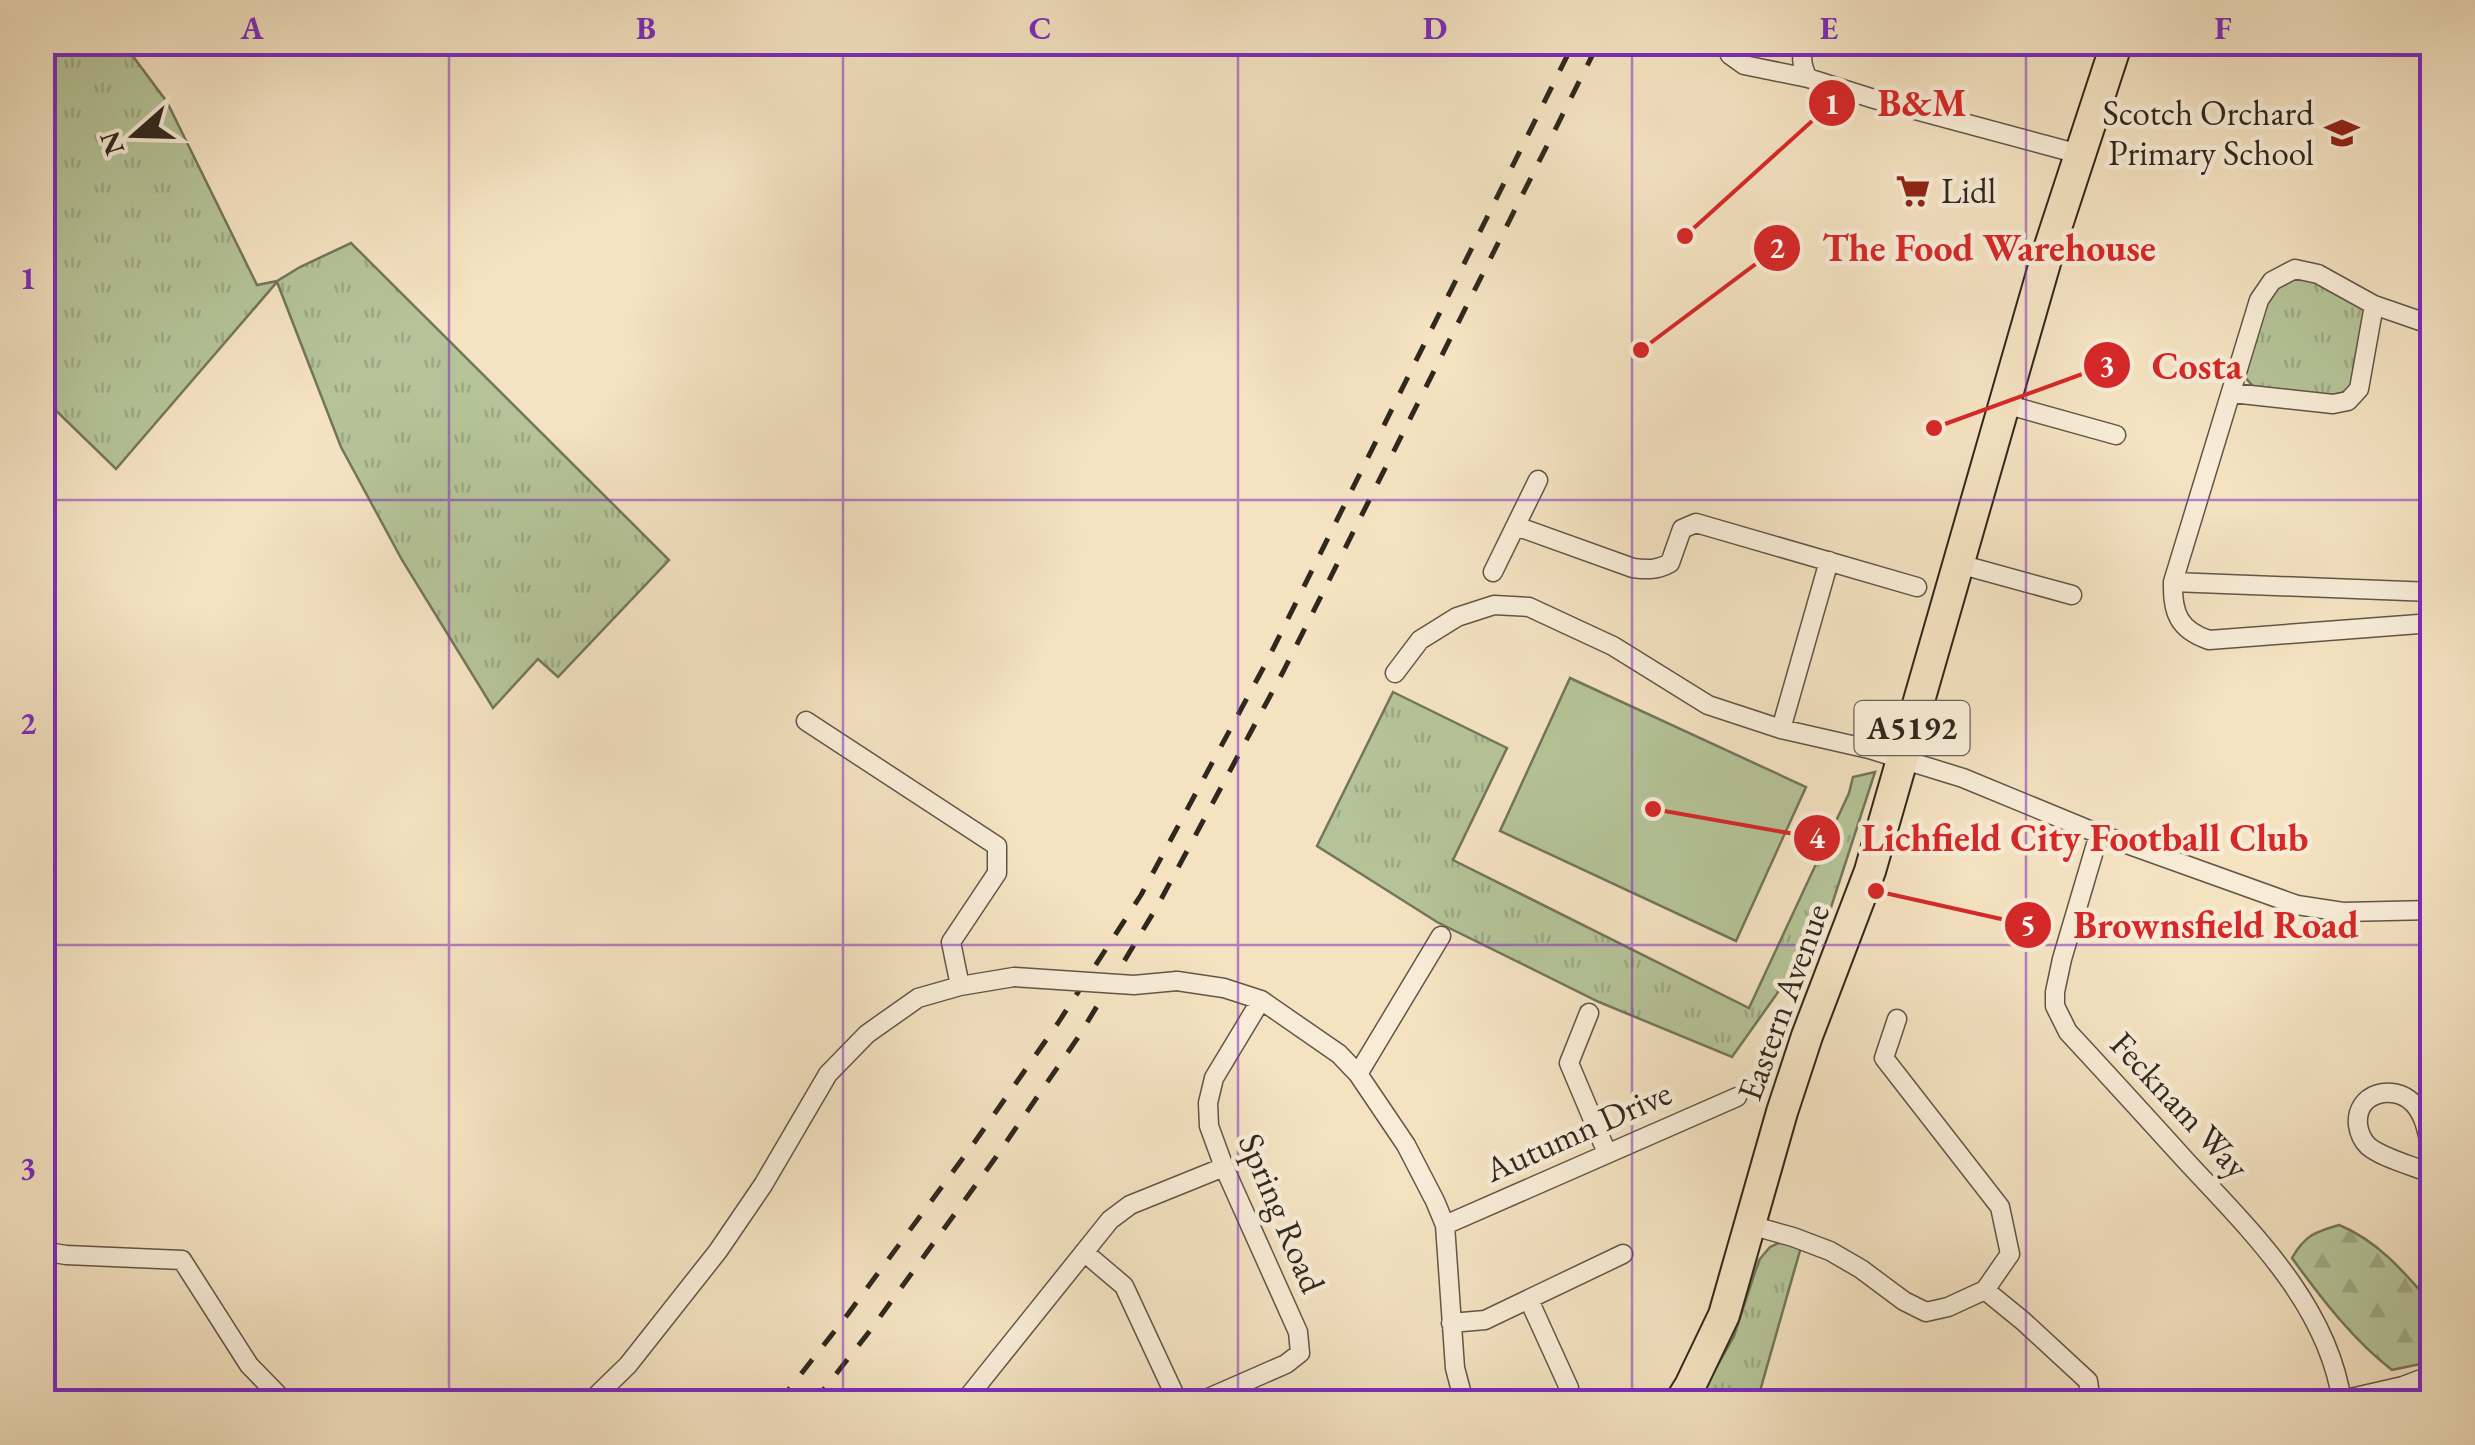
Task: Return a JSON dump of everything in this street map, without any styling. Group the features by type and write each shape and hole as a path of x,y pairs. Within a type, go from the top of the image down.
{"highway":[{"name":"Eastern Avenue","path":"1680,1402 1724,1316 1782,1112 1870,871 2049,249 2117,42"}],"street":[{"path":"1725,42 1730,55 1744,65 1808,78 2079,154"},
{"path":"1806,42 1802,68 1808,78"},
{"path":"2432,325 2374,304 2318,274 2295,269 2272,281 2259,300 2172,595 2177,616 2190,633 2209,640 2432,623"},
{"path":"2232,393 2333,404 2348,401 2359,389 2374,304"},
{"path":"2006,404 2116,435"},
{"path":"1494,572 1538,480"},
{"path":"1516,526 1633,568 1649,570 1670,564 1682,528 1696,523 1917,587"},
{"path":"1781,730 1830,561"},
{"path":"1960,564 2072,595"},
{"path":"2173,582 2432,592"},
{"path":"1395,673 1420,640 1457,618 1494,605 1529,608 1613,646 1708,705 1781,730 1869,749 1963,778 2099,834 2297,905 2343,912 2432,910"},
{"path":"806,721 998,846 997,873 951,942 960,986"},
{"name":"Fecknam Way","path":"2099,834 2062,959 2054,1006 2059,1019 2280,1268 2327,1344 2342,1401"},
{"path":"1358,1074 1441,936"},
{"path":"590,1402 628,1365 718,1251 828,1074 867,1034 918,998 1014,977 1134,985 1177,981 1224,988 1262,1000 1339,1054 1358,1074 1406,1146 1445,1225 1455,1368 1464,1402"},
{"name":"Spring Road","path":"1199,1402 1286,1364 1300,1353 1298,1332 1209,1126 1208,1103 1214,1078 1262,1000"},
{"path":"1589,1013 1569,1064 1607,1153"},
{"path":"1750,1225 1830,1251 1904,1302 1926,1312 1985,1290 2010,1254 2000,1207 1884,1058 1897,1019"},
{"path":"2432,1154 2425,1124 2414,1104 2402,1096 2385,1093 2362,1103 2359,1132 2367,1145 2432,1174"},
{"name":"Autumn Drive","path":"1445,1225 1737,1097"},
{"path":"964,1402 1110,1220 1130,1206 1224,1168"},
{"path":"42,1252 182,1260 250,1365 285,1402"},
{"path":"1084,1252 1124,1286 1178,1402"},
{"path":"1451,1323 1485,1320 1623,1254"},
{"path":"1985,1290 2088,1380 2091,1402"},
{"path":"1529,1300 1569,1388"},
{"path":"2342,1401 2432,1375"}],"green space":[{"path":"42,43 123,43 167,102 257,285 277,281 351,243 669,560 558,677 538,659 493,708 402,560 341,447 277,282 116,469 43,398"},
{"path":"2291,278 2312,278 2367,308 2357,375 2349,389 2325,396 2295,395 2256,390 2245,377 2263,301"},
{"path":"1570,678 1806,787 1736,941 1500,831"},
{"path":"1393,692 1507,748 1453,860 1749,1008 1853,777 1875,772 1825,926 1732,1057 1599,1002 1437,922 1317,846"},
{"path":"2339,1225 2378,1248 2431,1303 2432,1356 2420,1364 2392,1370 2338,1318 2292,1258 2311,1236"},
{"path":"1783,1241 1801,1247 1756,1402 1697,1402 1734,1336 1759,1260 1770,1247"}],"railway":[{"path":"779,1402 974,1143 1141,895 1267,661 1574,42"},
{"path":"814,1402 996,1157 1079,1036 1158,905 1284,670 1599,42"}],"place":[{"name":"Scotch Orchard Primary School","path":"2342,133"},
{"name":"Lidl","path":"1913,191"},
{"name":"B&M","path":"1685,236"},
{"name":"The Food Warehouse","path":"1641,350"},
{"name":"Costa","path":"1934,428"},
{"name":"Lichfield City Football Club","path":"1653,809"},
{"name":"Brownsfield Road","path":"1876,891"}]}
